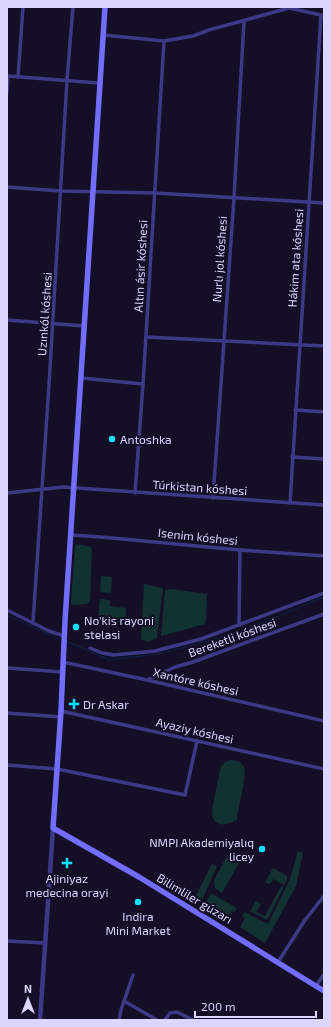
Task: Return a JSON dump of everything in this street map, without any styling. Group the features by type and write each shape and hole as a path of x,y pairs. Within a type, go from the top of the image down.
{"main road":[{"path":"53,828 105,7"},
{"name":"Bilimliler gúzarı","path":"53,828 135,874 324,991"}],"street":[{"path":"18,77 23,7"},
{"name":"Uzınkól kóshesi","path":"33,622 43,489 67,80 73,7"},
{"name":"Hákim ata kóshesi","path":"244,21 289,8 321,15 290,503"},
{"path":"103,35 164,41 193,36 209,30 244,21"},
{"name":"Nurlı jol kóshesi","path":"213,498 234,198 244,21"},
{"name":"Altın ásir kóshesi","path":"135,493 164,41"},
{"path":"7,92 8,76 100,83"},
{"path":"7,188 155,193 324,203"},
{"path":"7,320 84,326"},
{"path":"146,337 324,346"},
{"path":"81,378 143,384"},
{"path":"295,410 324,412"},
{"path":"292,457 324,459"},
{"name":"Túrkistan kóshesi","path":"7,493 62,486 135,493 324,506"},
{"name":"Isenim kóshesi","path":"71,535 324,556"},
{"path":"239,626 240,550"},
{"path":"90,648 102,653 114,655 155,651 201,639 239,626 324,593"},
{"path":"7,610 49,631 64,636"},
{"name":"Bereketli kóshesi","path":"147,680 175,667 324,615"},
{"name":"Xantóre kóshesi","path":"64,662 324,721"},
{"path":"7,668 63,672"},
{"name":"Ayaziy kóshesi","path":"7,714 61,714 197,741 324,769"},
{"path":"7,765 57,769 185,796 197,741"},
{"path":"40,1020 53,828"},
{"path":"278,962 305,920 324,896"},
{"path":"7,941 45,943"},
{"path":"316,986 324,974"},
{"path":"119,1020 133,975"},
{"path":"124,1001 157,1020"},
{"path":"165,1020 170,1013 177,1012 190,1017 193,1020"}],"green space":[{"path":"77,544 91,547 92,550 90,601 87,604 73,605 71,603 75,546"},
{"path":"101,576 112,577 111,593 100,592"},
{"path":"144,584 163,588 157,638 148,642 141,639"},
{"path":"171,589 207,594 205,624 161,636 165,590"},
{"path":"100,599 110,600 110,606 126,608 126,622 98,620"},
{"path":"235,760 242,764 245,771 237,819 230,823 219,824 215,822 212,814 217,783 221,767 225,762"},
{"path":"232,850 244,856 222,893 215,888 214,880 230,851"},
{"path":"298,851 303,853 296,886 265,943 240,927 245,918 242,916 244,912 268,924 290,879"},
{"path":"212,864 217,866 201,903 194,899"},
{"path":"273,868 287,876 284,885 273,879 270,884 265,882"},
{"path":"283,886 283,889 267,920 250,911 256,901 261,904 256,912 265,916 280,888"},
{"path":"211,893 237,908 234,912 232,911 227,918 204,905"}],"waterway":[{"path":"66,641 110,660 164,653 240,632 324,597"},
{"path":"7,615 59,639"}],"place":[{"name":"Antoshka","path":"112,439"},
{"name":"No'kis rayoni stelasi","path":"76,627"},
{"name":"Dr Askar","path":"74,704"},
{"name":"NMPI Akademiyalıq licey","path":"262,849"},
{"name":"Ajiniyaz medecina orayi","path":"67,863"},
{"name":"Indira Mini Market","path":"138,902"}]}
